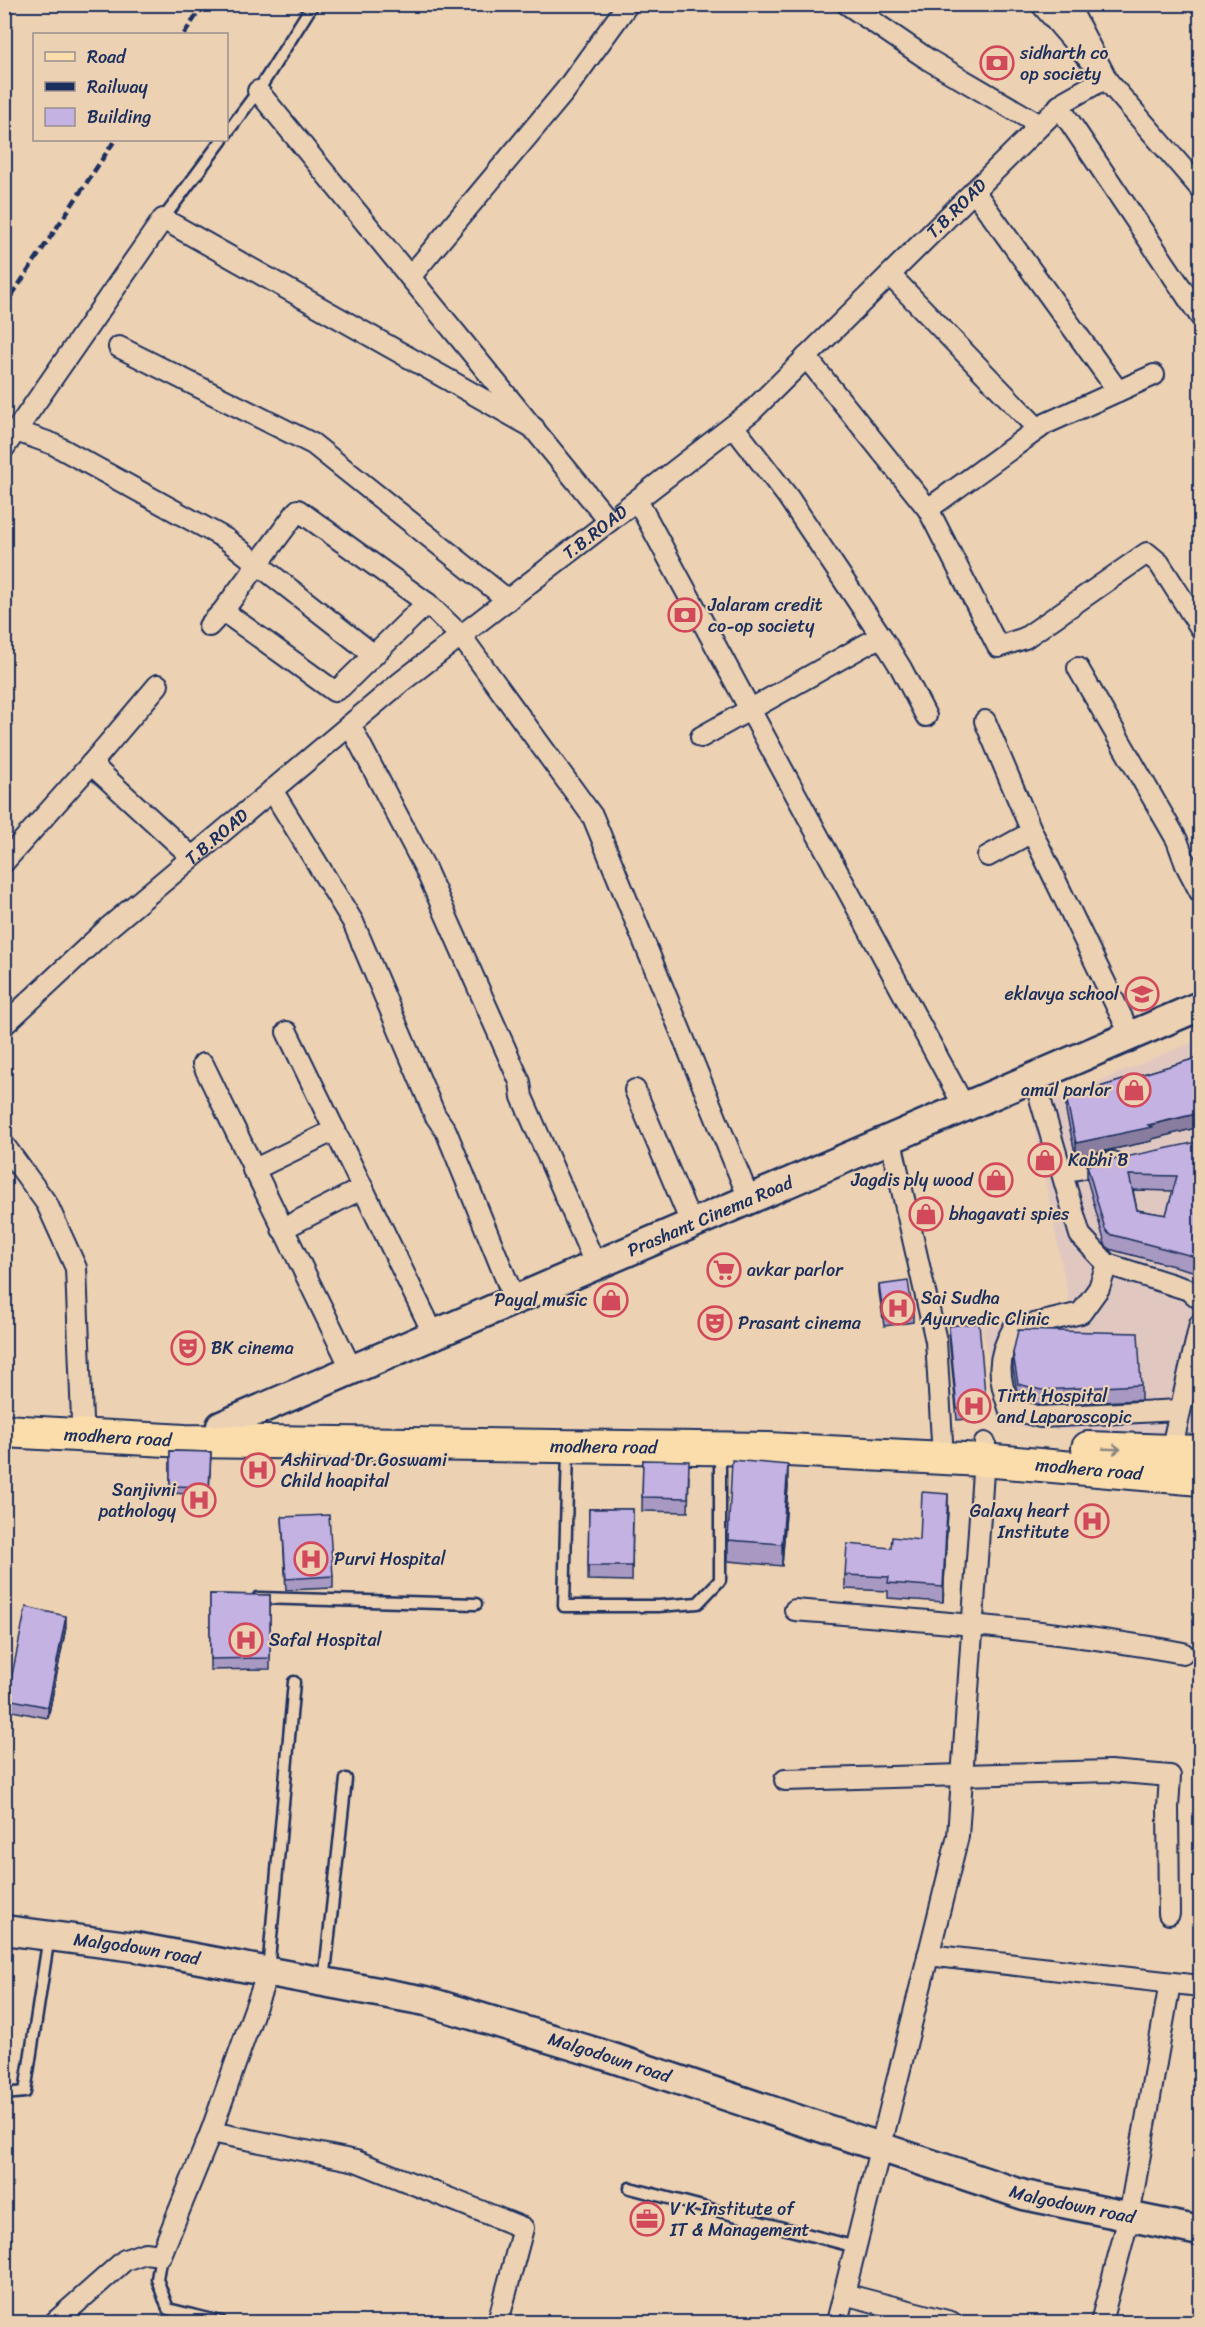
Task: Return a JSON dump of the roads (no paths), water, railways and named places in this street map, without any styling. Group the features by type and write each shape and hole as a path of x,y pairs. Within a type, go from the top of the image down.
{"main road":[{"path":"6,1430 82,1420 221,1426 744,1432 942,1441 984,1452 1185,1452"},
{"name":"modhera road","path":"6,1430 185,1441 984,1452 1200,1479"}],"street":[{"path":"410,277 565,91 628,4"},
{"path":"847,4 929,60 1040,125"},
{"path":"1041,4 1196,179"},
{"path":"1068,4 1106,78"},
{"name":"T.B.ROAD","path":"4,1025 108,928 357,719 752,411 1059,106 1106,78"},
{"path":"258,91 609,521"},
{"path":"1059,106 1200,316"},
{"path":"974,191 1118,391"},
{"path":"4,448 163,219 534,428"},
{"path":"890,275 1038,429"},
{"path":"119,347 313,444 508,600"},
{"path":"806,357 928,509 998,647 1025,638 1147,553 1159,563 1200,626"},
{"path":"928,509 1038,429 1154,375"},
{"path":"733,426 788,497 881,636 926,716"},
{"path":"16,431 54,444 226,539 374,655"},
{"path":"637,500 965,1108"},
{"path":"209,626 260,564 298,510 427,603 461,636 593,817 750,1201"},
{"path":"334,691 427,603"},
{"path":"223,611 334,691 357,719 426,868 520,1082 522,1097 596,1266"},
{"path":"701,737 881,636"},
{"path":"1078,668 1177,840 1186,865 1200,892"},
{"path":"4,862 158,684"},
{"path":"985,721 1032,832 1131,1036"},
{"path":"91,764 192,857"},
{"path":"272,790 353,922 435,1114 446,1131 515,1301"},
{"path":"988,856 1032,832"},
{"name":"Prashant Cinema Road","path":"221,1426 891,1141 1200,1006"},
{"path":"287,1032 434,1335"},
{"path":"203,1064 352,1370"},
{"path":"1034,1078 1080,1235 1107,1264 1190,1290 1200,1299"},
{"path":"635,1090 692,1226"},
{"path":"253,1170 335,1130"},
{"path":"891,1141 936,1341 942,1441"},
{"path":"4,1146 46,1204 76,1268 82,1420"},
{"path":"1063,1172 1132,1158"},
{"path":"282,1229 363,1188"},
{"path":"1107,1264 1099,1288 1081,1312 1013,1329 1002,1348 1000,1381 1009,1408 1040,1417 1180,1410"},
{"path":"1185,1452 1180,1410 1200,1324"},
{"path":"837,2322 958,1836 984,1452"},
{"path":"795,1611 972,1625 1124,1642 1184,1653"},
{"path":"785,1780 1110,1771 1170,1776 1169,1914"},
{"name":"Malgodown road","path":"4,1930 135,1947 426,2001 597,2053 1023,2194 1200,2231"},
{"path":"928,1955 1200,1986"},
{"path":"56,2322 125,2260 146,2253 161,2255 211,2132 268,1972"},
{"path":"1101,2322 1129,2217 1170,1983"},
{"path":"211,2132 356,2161 523,2228 498,2322"},
{"path":"844,2294 951,2322"}],"lane":[{"path":"228,131 258,91 314,4"},
{"path":"163,219 221,141"},
{"path":"568,1446 564,1606 658,1606 698,1603 720,1580 720,1449"},
{"path":"240,1598 477,1604"},
{"path":"268,1972 294,1682"},
{"path":"324,1982 346,1779"},
{"path":"4,2094 25,2092 49,1936"},
{"path":"630,2188 856,2247"},
{"path":"161,2255 157,2279 168,2309 177,2317 221,2322"}],"railway":[{"path":"185,33 204,4"},
{"path":"4,307 114,141"}],"place":[{"name":"sidharth co op society","path":"997,63"},
{"name":"Jalaram credit co-op society","path":"685,615"},
{"name":"eklavya school","path":"1142,994"},
{"name":"amul parlor","path":"1134,1090"},
{"name":"Kabhi B","path":"1045,1160"},
{"name":"Jagdis ply wood","path":"996,1180"},
{"name":"bhagavati spies","path":"926,1214"},
{"name":"avkar parlor","path":"724,1270"},
{"name":"Payal music","path":"611,1300"},
{"name":"Sai Sudha Ayurvedic Clinic","path":"898,1308"},
{"name":"Prasant cinema","path":"715,1323"},
{"name":"BK cinema","path":"188,1348"},
{"name":"Tirth Hospital and Laparoscopic","path":"974,1406"},
{"name":"Ashirvad Dr.Goswami Child hoapital","path":"258,1470"},
{"name":"Sanjivni pathology","path":"199,1500"},
{"name":"Galaxy heart Institute","path":"1092,1521"},
{"name":"Purvi Hospital","path":"311,1559"},
{"name":"Safal Hospital","path":"246,1640"},
{"name":"V K Institute of IT & Management","path":"647,2219"}]}
